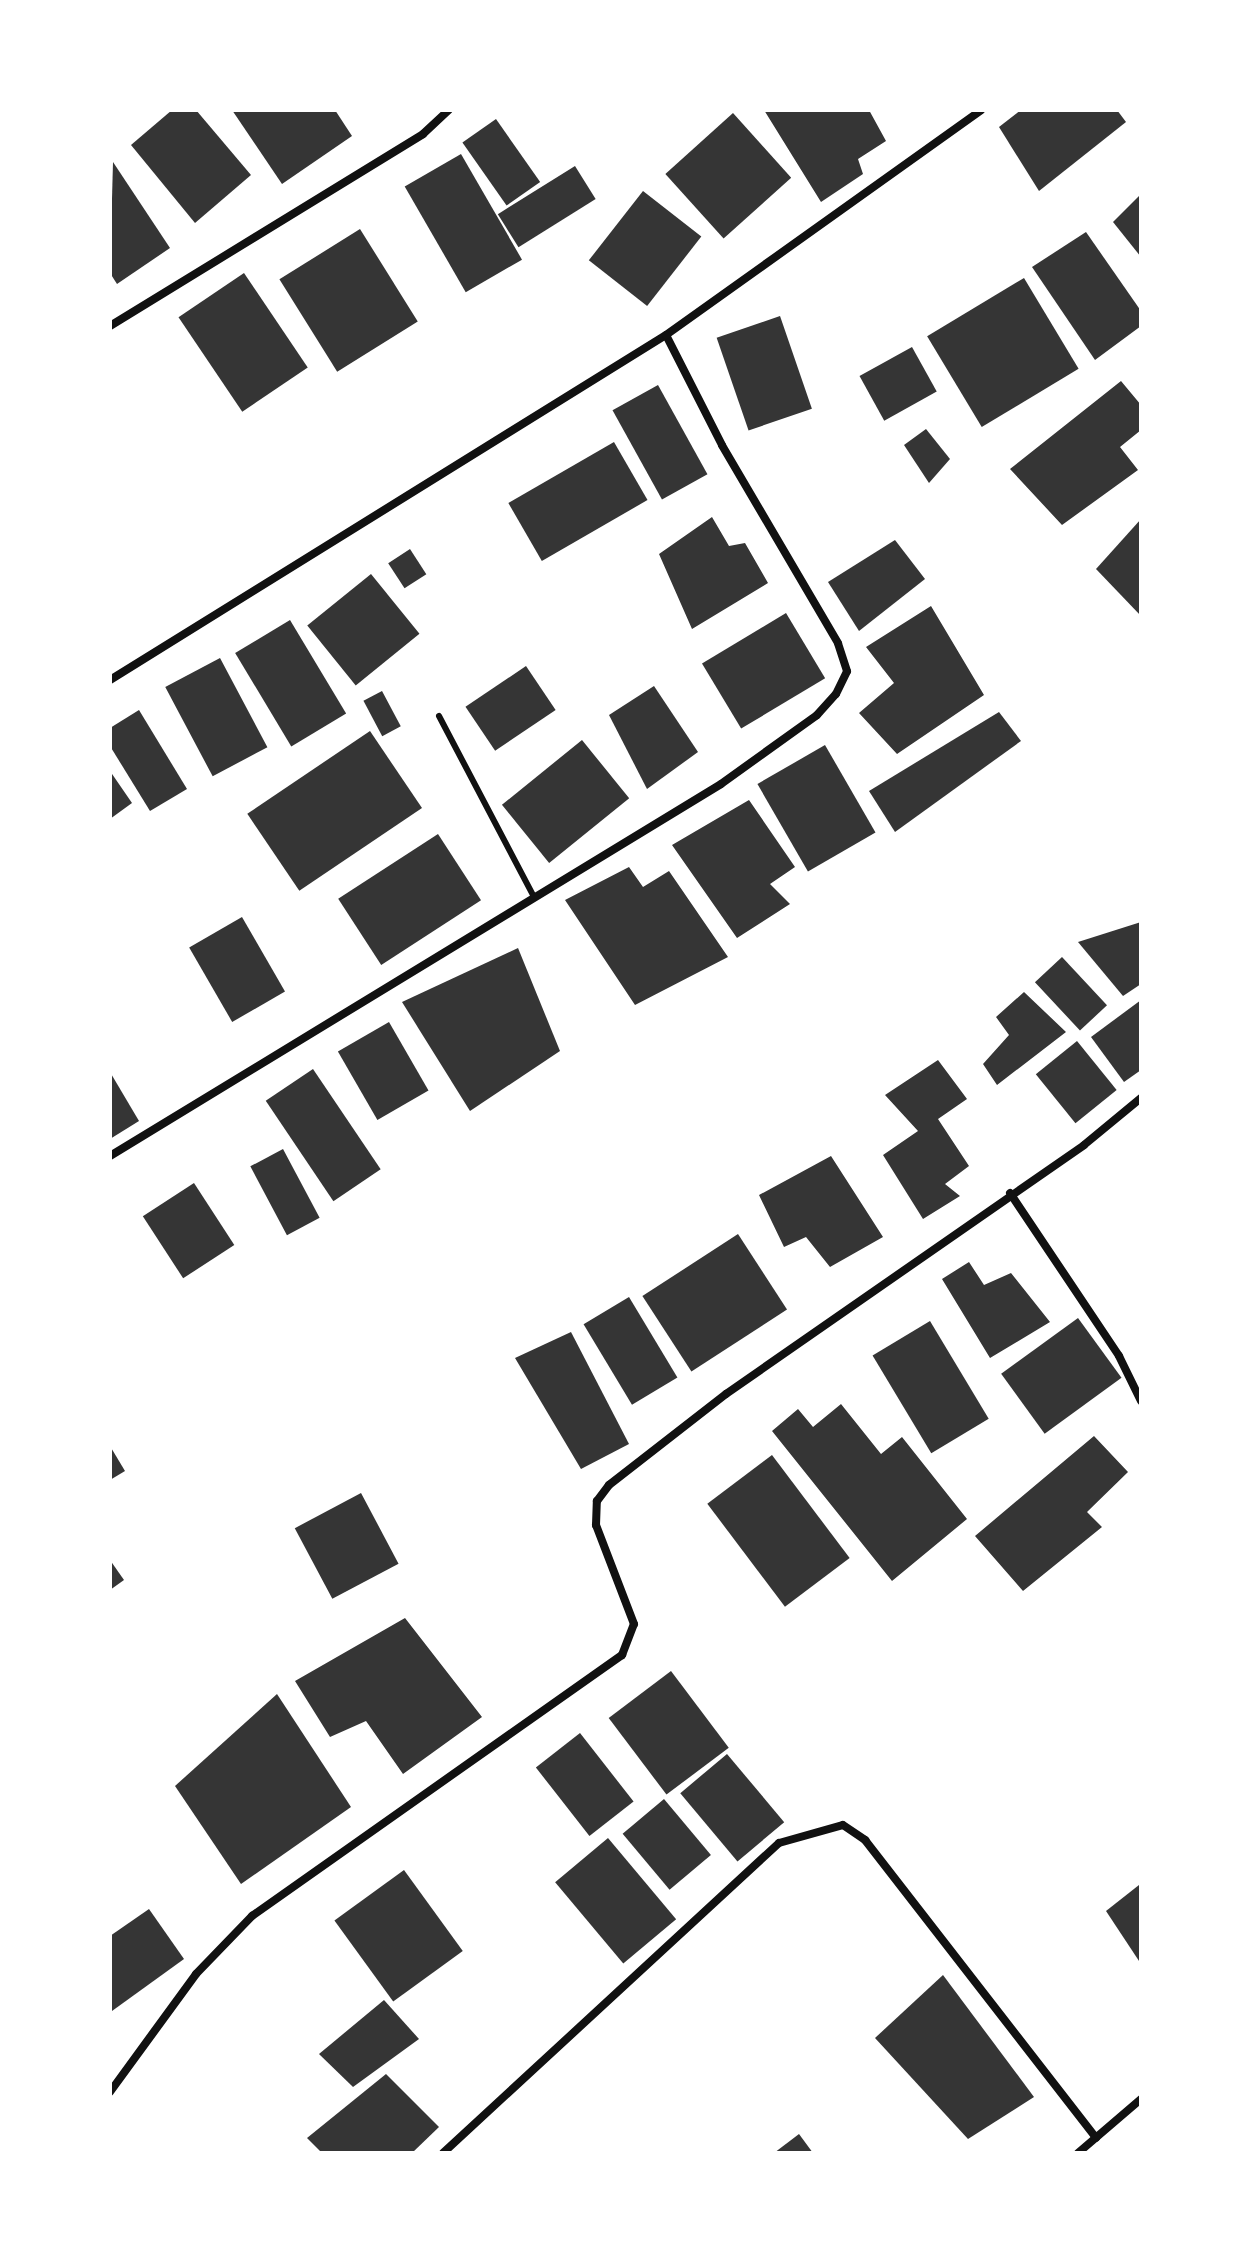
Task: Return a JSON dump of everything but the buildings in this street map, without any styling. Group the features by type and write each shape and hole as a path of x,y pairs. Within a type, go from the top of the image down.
{"street":[{"path":"110,326 423,134 449,110"},
{"path":"110,680 666,335 981,110"},
{"path":"110,1156 721,784 817,715 847,671 838,643 722,445 666,335"},
{"path":"110,2092 196,1974 252,1916 622,1655 634,1624 596,1525 597,1501 609,1485 726,1394 1010,1193 1084,1145 1141,1098"},
{"path":"1010,1193 1119,1356 1141,1401"},
{"path":"443,2153 779,1843 843,1825 865,1840 1096,2138"},
{"path":"1078,2153 1141,2099"}],"lane":[{"path":"439,716 534,897"}]}
